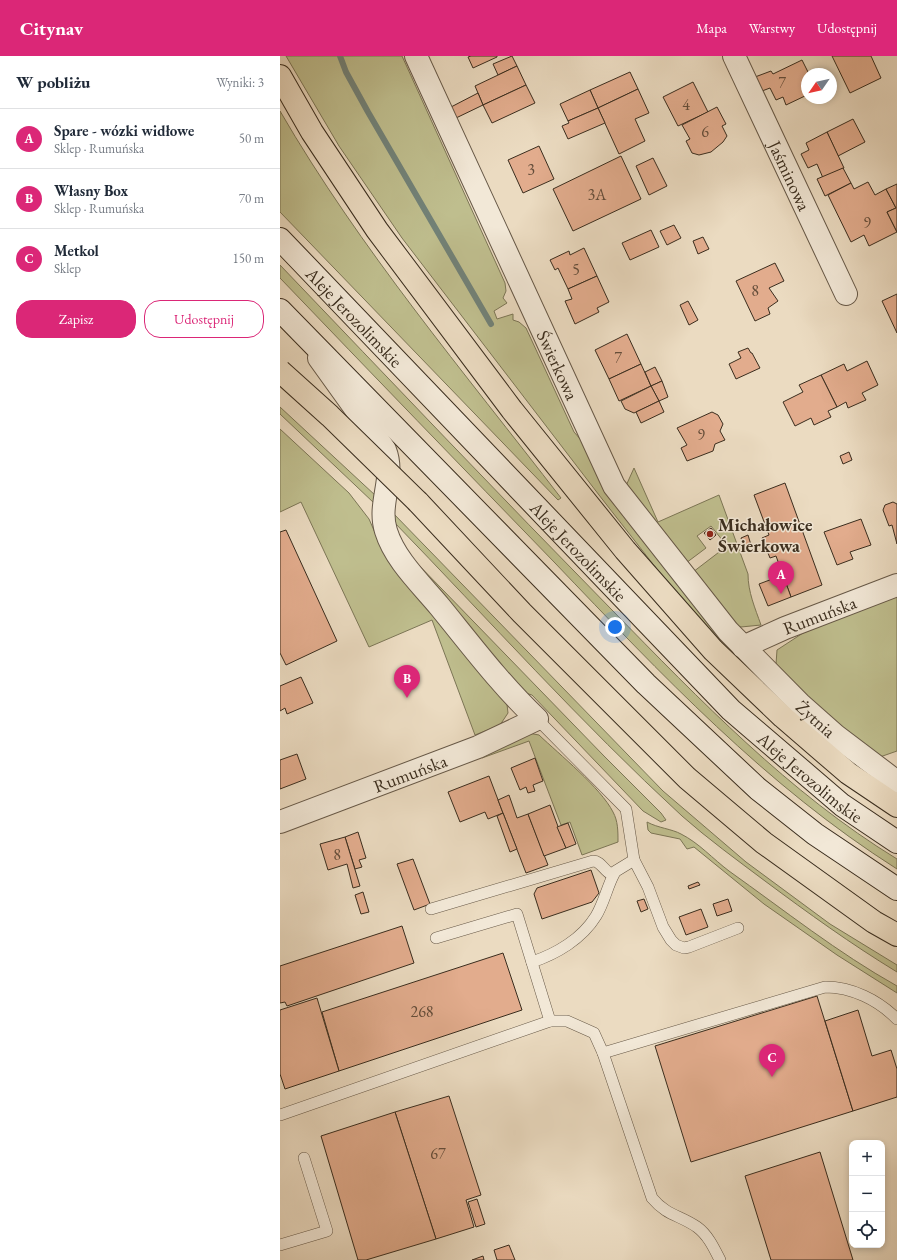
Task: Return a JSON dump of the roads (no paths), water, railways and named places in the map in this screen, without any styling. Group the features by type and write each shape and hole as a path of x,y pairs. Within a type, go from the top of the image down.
{"highway":[{"path":"280,76 312,132 377,230 512,410 625,550 713,650 783,717 848,773 897,806"},
{"path":"280,371 330,416 418,502 522,613 687,778 764,843 874,922 897,935"}],"street":[{"name":"Świerkowa","path":"416,56 614,486 713,614 743,647"},
{"name":"Jaśminowa","path":"734,56 846,294"},
{"name":"Aleje Jerozolimskie","path":"280,239 731,710 842,805 897,842"},
{"path":"280,310 646,684 758,789 815,834 897,889"},
{"path":"301,333 385,450 388,458 390,475 383,517 392,544 410,570 506,688 537,719"},
{"name":"Rumuńska","path":"743,647 785,628 897,584"},
{"name":"Żytnia","path":"743,647 778,683 818,719 897,782"},
{"name":"Rumuńska","path":"280,822 478,747 537,719"}],"lane":[{"path":"537,719 626,809 634,860 648,888 663,927 670,940 676,945 684,948 738,928"},
{"path":"532,962 554,954 580,934 591,922 600,907 614,874 634,860"},
{"path":"431,909 593,861 598,862 607,872 614,874"},
{"path":"436,938 517,914 550,1021"},
{"path":"603,1053 825,987 842,988 858,993 874,1001 897,1019"},
{"path":"280,1115 550,1021 567,1020 594,1033 603,1053 652,1198 668,1213 697,1227 708,1237 720,1260"},
{"path":"280,1244 327,1231 304,1158"}],"waterway":[{"path":"340,56 346,72 368,112 491,324"}],"place":[{"name":"Michałowice Świerkowa","path":"710,534"},
{"name":"Spare - wózki widłowe","path":"781,594"},
{"name":"Własny Box","path":"407,698"},
{"name":"Metkol","path":"772,1077"}]}
